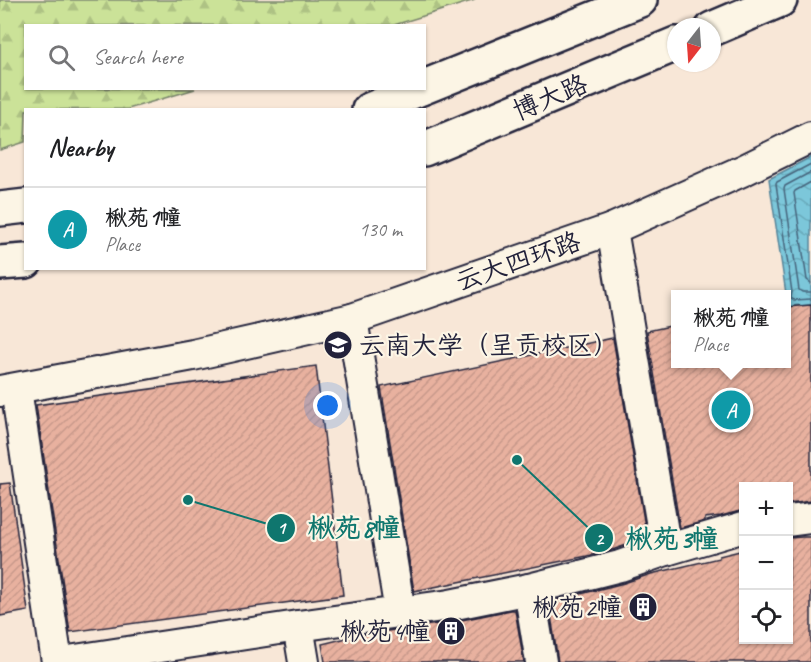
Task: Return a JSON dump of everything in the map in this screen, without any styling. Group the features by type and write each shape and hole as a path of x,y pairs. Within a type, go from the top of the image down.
{"main road":[{"path":"426,87 640,0"},
{"path":"721,25 780,0"},
{"name":"博大路","path":"426,148 667,48"},
{"path":"374,108 418,90"},
{"path":"0,209 24,206"},
{"path":"0,263 24,261"}],"lane":[{"name":"云大四环路","path":"8,390 193,355 352,319 612,229 744,170 811,137"},
{"path":"612,229 666,550"},
{"path":"352,319 400,612"},
{"path":"8,390 57,662"},
{"path":"793,520 811,518"},
{"path":"62,662 450,605 529,589 620,566 739,528"},
{"path":"529,589 541,662"},
{"path":"298,626 304,662"}],"green space":[{"path":"0,0 475,0 397,24 24,24 24,90 192,90 131,108 24,108 24,142 0,150"}],"water":[{"path":"811,157 811,305 791,307 791,290 785,290 769,179"}],"building":[{"path":"811,305 811,501 793,503 793,482 739,482 739,511 705,518 705,521 680,528 647,331 671,326 671,368 791,368 791,307"},
{"path":"613,338 647,538 597,554 414,591 381,387"},
{"path":"316,366 343,595 70,632 36,405"},
{"path":"10,483 28,611 0,616 0,484"},
{"name":"楸苑2幢","path":"811,537 811,662 558,662 549,602 739,551 739,644 793,644 793,538"},
{"name":"楸苑4幢","path":"515,610 524,662 325,662 322,644 359,635 452,622"}],"place":[{"name":"云南大学（呈贡校区）","path":"338,345"},
{"name":"楸苑1幢","path":"731,410"},
{"name":"楸苑3幢","path":"517,460"},
{"name":"楸苑8幢","path":"188,500"},
{"name":"楸苑2幢","path":"643,607"},
{"name":"楸苑4幢","path":"451,631"}]}
